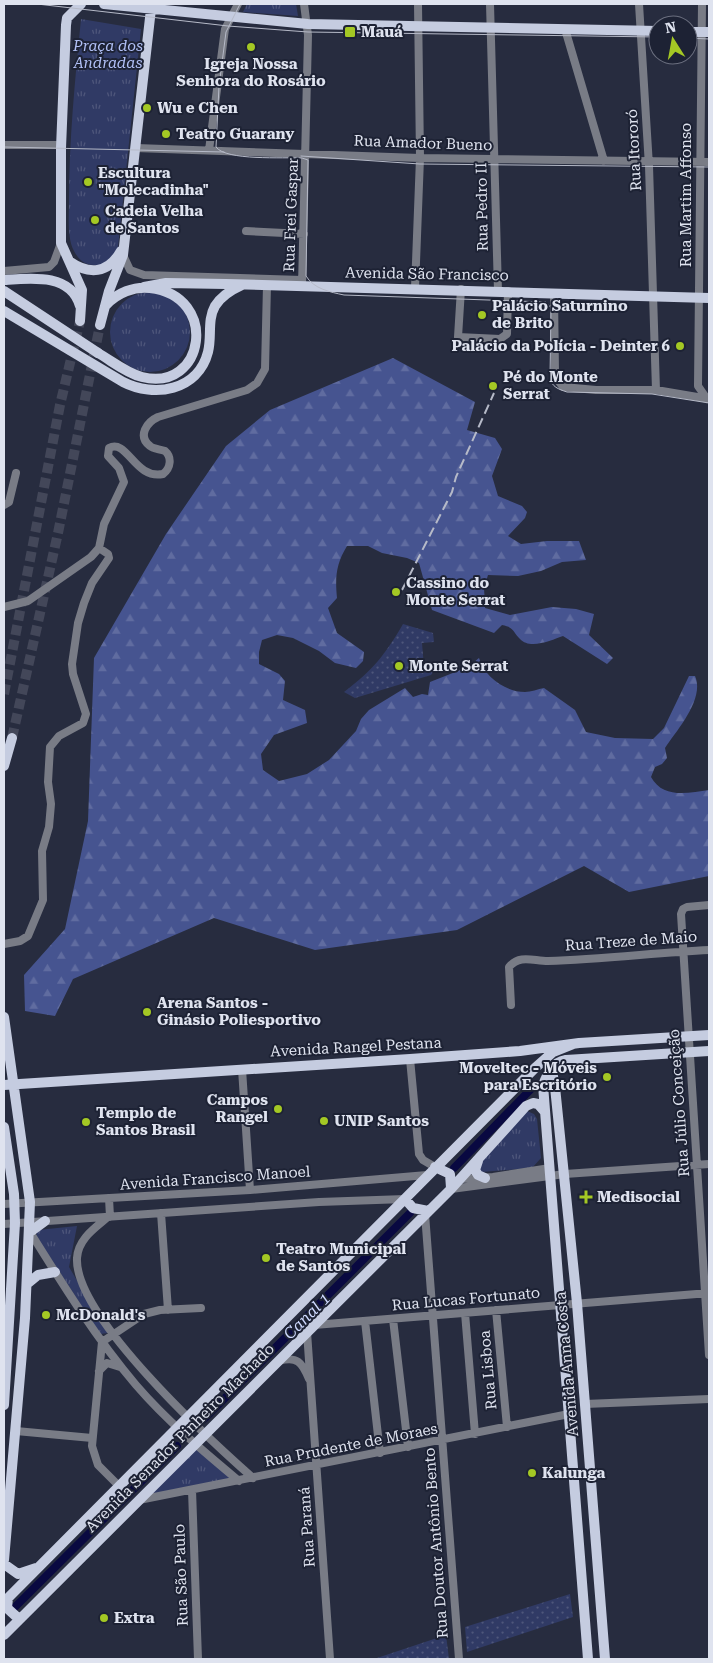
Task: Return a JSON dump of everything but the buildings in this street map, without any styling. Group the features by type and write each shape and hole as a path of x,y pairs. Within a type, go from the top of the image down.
{"main road":[{"path":"80,321 81,286 66,259 61,242 61,145 66,25 67,18 81,4"},
{"path":"104,4 132,5 230,18 308,24 648,31"},
{"path":"100,325 104,307 123,251 151,9"},
{"path":"66,259 86,270 99,271 112,264 123,251"},
{"path":"4,280 40,279 60,282 72,291 81,310"},
{"name":"Avenida São Francisco","path":"104,307 120,293 144,287 174,283 267,285 302,283 704,298"},
{"path":"4,311 123,382 144,390 166,390 185,383 198,371 208,354 211,319 215,306 224,296 243,284"},
{"path":"4,291 133,374 150,378 174,373 191,358 197,343 196,326 187,306 170,293 144,287"},
{"path":"4,766 12,738"},
{"path":"4,1017 9,1084 30,1202 25,1225 4,1405"},
{"name":"Avenida Rangel Pestana","path":"9,1084 410,1059 520,1051 573,1044 709,1035"},
{"name":"Avenida Senador Pinheiro Machado","path":"6,1600 545,1058 573,1044"},
{"path":"520,1051 545,1058 552,1068"},
{"path":"535,1068 552,1068 709,1051"},
{"name":"Avenida Anna Costa","path":"552,1068 565,1174 577,1303 605,1659"},
{"name":"Avenida Anna Costa","path":"552,1068 543,1085 588,1659"},
{"name":"Avenida Senador Pinheiro Machado","path":"4,1635 480,1159 528,1105 538,1104 545,1112"},
{"path":"4,1127 15,1200 25,1225 27,1284 4,1560"},
{"path":"480,1159 475,1170 478,1175 485,1178"},
{"path":"435,1167 447,1171 454,1183"},
{"path":"405,1199 413,1208 426,1213"},
{"path":"25,1225 45,1221"},
{"path":"27,1284 38,1275 55,1272"},
{"path":"4,1564 18,1574 39,1567"},
{"path":"6,1600 7,1608 19,1620"}],"street":[{"path":"209,150 225,29 238,4"},
{"name":"Rua Frei Gaspar","path":"302,283 308,24 304,4"},
{"path":"415,288 420,158 420,26 418,4"},
{"name":"Rua Pedro II","path":"461,290 458,337 500,339 507,334 495,160 490,4"},
{"name":"Rua Itororó","path":"639,4 654,295 656,390"},
{"name":"Rua Martim Affonso","path":"698,386 704,298 700,161 705,32 702,4"},
{"path":"565,29 604,161"},
{"path":"4,145 61,145"},
{"name":"Rua Amador Bueno","path":"136,148 495,160 604,161 648,159 709,162"},
{"path":"246,231 304,234"},
{"path":"4,272 49,267 55,259 61,242"},
{"name":"Avenida São Francisco","path":"123,251 130,270 144,275 302,283"},
{"path":"4,607 28,601 92,558 99,548 104,524 124,482 119,468 108,456 109,448 116,445 122,447 135,464 148,473 163,474 169,465 169,458 165,451 151,447 146,441 144,432 148,423 158,417 251,388 257,383 265,368 267,285"},
{"path":"554,293 555,374 560,384 570,388 656,390 708,399"},
{"path":"690,396 698,386 708,399"},
{"path":"4,505 9,502 16,473"},
{"path":"4,944 20,941 28,936 43,900 42,851 49,827 51,804 48,782 50,747 59,736 83,723 86,714 73,674 72,664 78,623 84,603 92,583 109,558 108,554 99,548"},
{"name":"Rua Júlio Conceição","path":"709,905 682,909 697,1164 707,1293 709,1355"},
{"name":"Rua Treze de Maio","path":"511,1005 509,967 513,961 521,958 555,961 709,950"},
{"path":"410,1059 419,1154 423,1160 435,1167"},
{"path":"242,1069 250,1190"},
{"path":"454,1183 550,1172 565,1174 709,1164"},
{"path":"454,1183 550,1172"},
{"name":"Avenida Francisco Manoel","path":"4,1204 15,1200 30,1202 109,1200 427,1175"},
{"name":"Avenida Francisco Manoel","path":"45,1221 109,1215 405,1199"},
{"path":"109,1200 109,1215 92,1230 80,1246 78,1270 83,1288 143,1371 204,1435 253,1478"},
{"path":"161,1213 168,1310"},
{"name":"Rua Doutor Antônio Bento","path":"426,1213 459,1659"},
{"path":"4,1224 25,1225 102,1342 138,1386 194,1444 239,1481"},
{"name":"Rua Lucas Fortunato","path":"311,1329 365,1321 707,1293"},
{"path":"119,1486 98,1465 93,1453 92,1438 102,1342 139,1315 168,1310 201,1308"},
{"name":"Rua Lisboa","path":"496,1310 506,1427"},
{"path":"465,1313 475,1434"},
{"path":"393,1319 408,1447"},
{"path":"365,1321 380,1453"},
{"name":"Rua Paraná","path":"311,1329 311,1385 330,1659"},
{"path":"277,1362 290,1358 297,1360 303,1366 311,1385"},
{"path":"99,1371 102,1366 110,1363 124,1369"},
{"path":"585,1404 709,1399"},
{"name":"Rua Prudente de Moraes","path":"137,1501 569,1414"},
{"path":"16,1431 92,1438"},
{"name":"Rua São Paulo","path":"192,1490 198,1659"}],"green space":[{"path":"247,4 296,4 298,16 243,12"},
{"name":"Praça dos Andradas","path":"81,19 141,29 118,247 111,261 102,265 89,264 80,259 74,251 69,233 71,133"},
{"path":"150,292 165,295 178,304 187,317 190,332 187,347 178,360 165,369 150,372 135,369 122,360 113,347 110,332 113,317 122,304 135,295"},
{"path":"393,358 475,402 467,430 495,438 502,449 492,476 498,496 522,506 527,512 525,518 508,536 521,544 547,541 579,541 586,560 562,562 541,571 518,576 488,575 484,588 485,608 510,615 552,607 576,609 594,614 589,635 613,658 607,664 563,636 541,643 529,644 520,639 511,628 506,626 502,625 494,633 432,610 419,563 407,558 382,553 368,546 347,546 337,571 337,598 328,608 337,633 364,652 363,661 356,668 335,663 319,651 293,638 277,635 262,640 259,664 279,674 285,681 283,700 305,710 307,723 274,735 261,754 263,770 279,781 307,774 329,760 356,731 361,719 369,710 405,688 413,697 422,694 428,695 430,682 468,667 479,658 485,671 496,682 510,689 525,692 544,688 575,710 586,732 615,738 653,739 664,728 689,676 695,676 697,685 693,704 665,748 667,758 662,764 655,767 651,777 662,789 669,792 685,793 709,790 709,876 629,892 584,866 457,930 315,950 214,918 73,979 55,1016 25,1011 24,975 65,929 88,821 94,658 166,534 226,446 270,410"},
{"path":"403,624 433,633 434,642 422,643 424,667 437,666 431,675 355,698 344,692 378,661"},
{"path":"527,1111 534,1114 537,1119 541,1158 532,1168 481,1172 477,1167"},
{"path":"77,1226 69,1267 108,1333 100,1334 36,1236 38,1230"},
{"path":"195,1447 234,1479 143,1498"},
{"path":"570,1594 573,1617 467,1652 465,1627"},
{"path":"446,1635 449,1659 377,1659 377,1658"}],"waterway":[{"name":"Canal 1","path":"454,1168 533,1087"},
{"name":"Canal 1","path":"204,1419 410,1213"},
{"name":"Canal 1","path":"15,1607 177,1446"}],"tunnel":[{"path":"4,694 60,405 80,321"},
{"path":"12,738 58,533 100,325"}],"tram line":[{"path":"37,4 228,26 308,32 648,37"},
{"path":"240,4 226,32 219,86 216,147 222,151 243,156 302,158 308,160 306,276 313,284 333,293 344,295 546,302 551,308 550,378 552,384 556,387 567,392 652,394 709,403"},
{"path":"698,38 709,39"},
{"path":"4,147 224,152"},
{"path":"301,156 420,164 709,167"}],"railway":[{"path":"402,590 452,492 456,477 494,393"}],"place":[{"name":"Mauá","path":"350,32"},
{"name":"Igreja Nossa Senhora do Rosário","path":"251,47"},
{"name":"Wu e Chen","path":"147,108"},
{"name":"Teatro Guarany","path":"166,134"},
{"name":"Escultura \"Molecadinha\"","path":"88,182"},
{"name":"Cadeia Velha de Santos","path":"95,220"},
{"name":"Palácio Saturnino de Brito","path":"482,315"},
{"name":"Palácio da Polícia - Deinter 6","path":"680,346"},
{"name":"Pé do Monte Serrat","path":"493,386"},
{"name":"Cassino do Monte Serrat","path":"396,592"},
{"name":"Monte Serrat","path":"399,666"},
{"name":"Arena Santos - Ginásio Poliesportivo","path":"147,1012"},
{"name":"Moveltec - Móveis para Escritório","path":"607,1077"},
{"name":"Campos Rangel","path":"278,1109"},
{"name":"UNIP Santos","path":"324,1121"},
{"name":"Templo de Santos Brasil","path":"86,1122"},
{"name":"Medisocial","path":"586,1197"},
{"name":"Teatro Municipal de Santos","path":"266,1258"},
{"name":"McDonald's","path":"46,1315"},
{"name":"Kalunga","path":"532,1473"},
{"name":"Extra","path":"104,1618"}]}
